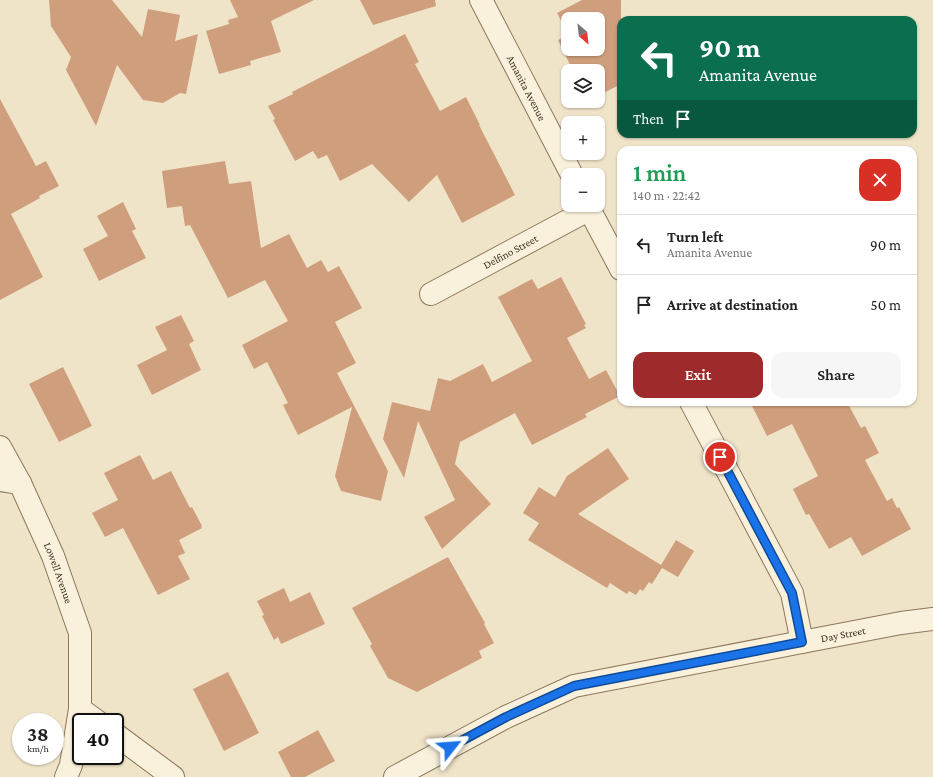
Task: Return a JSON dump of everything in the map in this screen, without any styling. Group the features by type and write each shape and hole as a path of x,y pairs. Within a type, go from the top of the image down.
{"street":[{"name":"Amanita Avenue","path":"481,0 568,168"},
{"name":"Delfino Street","path":"431,294 580,212"},
{"path":"592,212 617,261"},
{"path":"693,406 792,593 802,642"},
{"name":"Lowell Avenue","path":"0,447 10,482 53,556 80,633 80,709 71,765 66,777"},
{"name":"Day Street","path":"394,777 506,717 574,686 901,623 933,619"},
{"path":"80,709 86,713"},
{"path":"124,741 173,777"}],"building":[{"path":"49,0 112,0 142,37 148,9 180,15 175,41 198,34 186,94 180,93 163,103 143,100 117,65 96,126 66,70 71,57 51,26"},
{"path":"230,0 314,0 271,21 281,52 250,61 251,65 219,74 206,31 229,24 228,20 238,17"},
{"path":"360,0 435,0 436,6 373,25"},
{"path":"582,0 621,0 621,16 617,16 617,86 605,92 605,64 570,64 566,56 605,56 605,12 561,12 561,21 557,13"},
{"path":"405,34 419,62 415,64 440,111 466,97 515,195 462,223 437,175 409,202 372,164 340,181 327,155 318,159 313,151 295,161 273,120 275,119 268,106 293,94 292,92"},
{"path":"561,38 561,46 558,40"},
{"path":"0,99 36,166 46,161 59,186 39,196 40,198 11,214 43,277 0,300"},
{"path":"225,161 229,184 251,181 261,248 289,234 307,268 321,260 328,272 339,266 362,308 335,322 356,363 337,373 388,471 381,501 341,491 335,476 352,407 298,435 283,405 288,403 267,362 254,369 242,345 288,321 265,280 228,298 190,225 185,226 182,206 167,208 162,171"},
{"path":"123,202 136,229 132,231 146,258 99,281 83,249 108,236 97,216"},
{"path":"561,277 586,324 584,325 586,328 567,338 589,379 606,370 617,390 617,398 585,414 587,417 532,445 515,413 460,442 455,464 491,504 442,549 424,517 455,500 418,421 404,478 383,439 392,402 430,411 438,378 450,381 483,364 492,382 532,361 498,297 532,279 538,289"},
{"path":"181,315 194,341 189,344 201,370 152,395 137,365 167,350 155,327"},
{"path":"63,367 92,426 59,442 29,384"},
{"path":"752,406 849,406 861,428 865,426 879,453 865,460 887,501 892,498 897,508 899,507 911,529 862,556 851,537 829,549 809,514 806,515 793,489 818,476 792,424 767,436"},
{"path":"608,448 629,479 578,514 661,565 676,540 694,551 678,577 662,568 652,584 649,582 643,591 640,589 636,595 629,591 627,594 610,583 607,588 528,540 539,523 523,513 539,487 555,497 567,476"},
{"path":"140,455 153,480 171,471 190,508 192,507 202,526 202,528 179,540 185,553 178,556 190,579 158,595 123,528 105,537 92,513 118,500 104,473"},
{"path":"448,557 485,623 484,624 494,643 479,651 482,658 417,692 388,678 370,646 372,644 352,608"},
{"path":"284,588 290,602 310,592 325,624 281,644 278,637 274,640 262,616 264,615 257,601"},
{"path":"228,672 259,733 224,751 193,689"},
{"path":"318,730 335,761 305,777 291,777 278,752"}],"route":[{"path":"450,747 506,717 574,686 802,642 792,593 720,457"}]}
